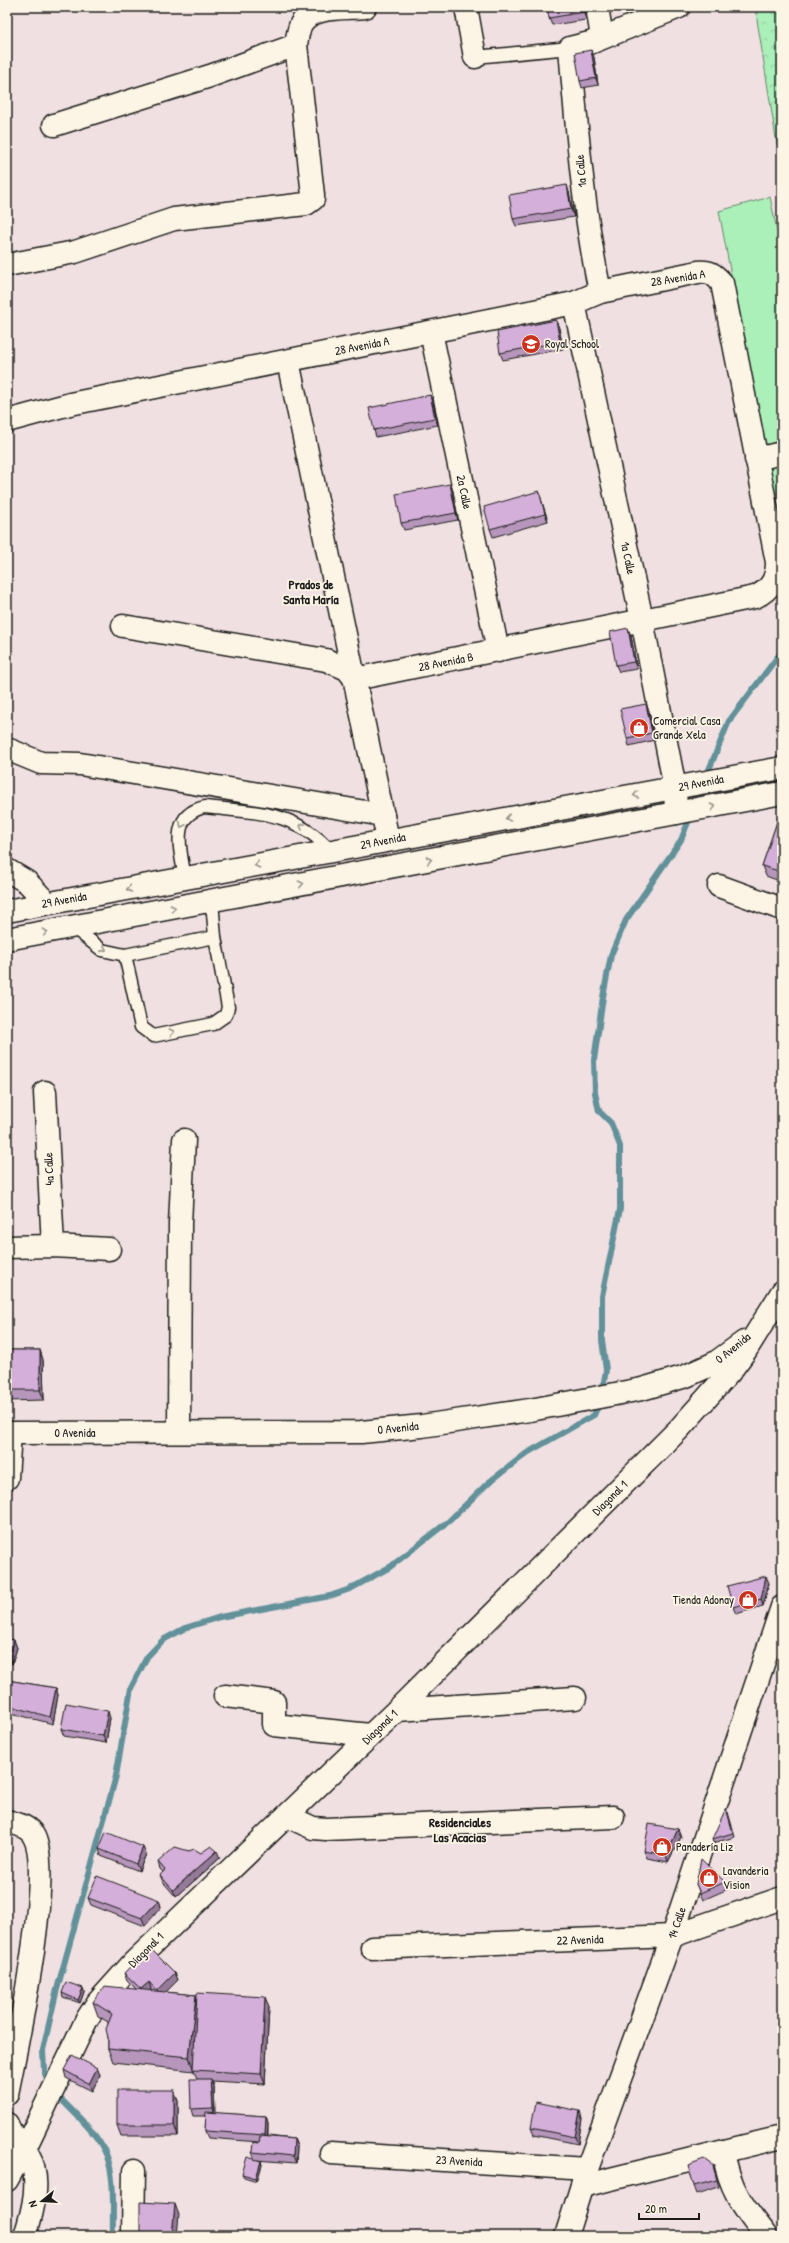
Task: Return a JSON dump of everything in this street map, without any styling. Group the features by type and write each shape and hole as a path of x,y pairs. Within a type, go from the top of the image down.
{"street":[{"path":"7,265 75,252 174,219 306,204 311,201 313,195 296,45 301,24 311,14 317,11 365,7"},
{"path":"466,7 475,57"},
{"path":"597,7 602,37"},
{"path":"570,48 590,43 679,7"},
{"path":"54,125 210,76 296,45"},
{"name":"1a Calle","path":"570,48 582,189 590,244 600,292"},
{"name":"28 Avenida A","path":"7,421 70,404 574,304 600,292 698,272 708,272 716,275 722,283 756,459"},
{"name":"1a Calle","path":"574,304 679,787 680,813"},
{"name":"2a Calle","path":"431,332 498,651"},
{"path":"288,361 388,840"},
{"path":"756,459 782,453"},
{"name":"28 Avenida B","path":"355,679 498,651 755,597 770,587 775,579 777,562 756,459"},
{"path":"124,626 326,660 347,669 355,679"},
{"path":"7,749 41,763 80,764 383,815"},
{"name":"29 Avenida","path":"7,911 782,768"},
{"path":"7,939 782,793"},
{"path":"7,870 27,882 47,903"},
{"path":"719,886 782,909"},
{"name":"4a Calle","path":"45,1092 53,1246"},
{"path":"179,1432 180,1224 184,1140"},
{"path":"7,1247 53,1246 109,1249"},
{"name":"Diagonal 1","path":"7,2180 92,2009 132,1963 190,1906 288,1816 397,1710 679,1429 729,1373 756,1335 764,1318 782,1292"},
{"name":"0 Avenida","path":"8,1433 383,1430 537,1409 642,1389 686,1376 715,1364 750,1336 764,1318"},
{"path":"7,1478 8,1433"},
{"name":"14 Calle","path":"566,2236 585,2177 672,1936 781,1613"},
{"path":"225,1696 274,1702 274,1725 370,1735"},
{"path":"397,1710 575,1698"},
{"path":"288,1816 313,1828 326,1829 613,1817"},
{"path":"7,1821 25,1827 34,1836 40,1870 31,1963 7,2094"},
{"name":"22 Avenida","path":"372,1948 672,1936 782,1898"},
{"path":"7,2124 13,2136 24,2148 31,2161 34,2171 35,2202 25,2236"},
{"name":"23 Avenida","path":"332,2153 585,2177 782,2137"},
{"path":"723,2150 726,2167 737,2197 766,2236"},
{"path":"133,2236 134,2170"}],"lane":[{"path":"475,57 570,48"},
{"path":"185,878 179,831 188,814 196,809 206,807 278,816 290,820 318,837 331,851"},
{"path":"125,955 141,1027 146,1033 153,1036 213,1024 226,1015 228,1007 215,937 212,901"},
{"path":"73,927 102,950 125,955 215,937"}],"green space":[{"path":"755,7 782,7 782,144 777,145"},
{"path":"770,197 782,255 782,440 763,446 719,211"},
{"path":"782,462 782,493 770,493 772,463"}],"building":[{"path":"547,7 583,7 584,12 549,18"},
{"path":"591,50 596,78 580,81 575,53"},
{"path":"567,185 571,209 513,219 509,195"},
{"name":"Royal School","path":"556,320 560,342 500,353 497,332"},
{"path":"430,395 435,418 374,430 369,408"},
{"path":"450,484 456,513 401,523 396,494"},
{"path":"539,491 545,514 490,529 484,507"},
{"path":"628,628 634,662 616,665 610,632"},
{"name":"Comercial Casa Grande Xela","path":"646,704 652,733 627,738 620,709"},
{"path":"782,807 782,872 762,866"},
{"path":"7,1350 40,1350 40,1390 7,1390"},
{"path":"766,1576 761,1599 733,1607 727,1586"},
{"path":"7,1638 14,1640 10,1657 7,1656"},
{"path":"7,1680 56,1688 50,1717 7,1705"},
{"path":"66,1703 108,1711 103,1736 61,1729"},
{"path":"726,1808 733,1833 712,1839"},
{"name":"Panadería Liz","path":"649,1824 678,1829 666,1855 644,1851"},
{"path":"106,1832 143,1847 136,1864 99,1849"},
{"path":"211,1846 217,1851 173,1890 160,1875 165,1870 158,1862 175,1847 189,1851 194,1849 201,1853"},
{"name":"Lavanderia Vision","path":"701,1859 725,1882 700,1893 696,1884"},
{"path":"97,1876 159,1900 142,1918 88,1898"},
{"path":"149,1947 175,1973 157,1991 149,1982 141,1989 124,1973"},
{"path":"66,1982 83,1988 78,2000 62,1993"},
{"path":"104,1986 196,1995 189,2057 108,2049 106,2029 112,2014 93,2002"},
{"path":"197,1993 265,1997 261,2074 193,2070"},
{"path":"72,2055 97,2068 89,2084 64,2070"},
{"path":"190,2079 211,2079 213,2108 191,2109"},
{"path":"117,2090 174,2090 174,2125 117,2125"},
{"path":"536,2102 580,2111 575,2137 531,2128"},
{"path":"206,2112 266,2116 265,2135 205,2131"},
{"path":"260,2136 294,2139 293,2156 252,2152 253,2142 259,2143"},
{"path":"247,2157 261,2161 256,2178 242,2174"},
{"path":"704,2159 713,2166 717,2180 694,2186 688,2165"},
{"path":"140,2202 175,2204 172,2236 140,2236"}],"waterway":[{"path":"706,777 729,721 782,651"},
{"path":"602,1393 606,1370 602,1340 602,1296 620,1209 620,1146 611,1123 599,1111 595,1093 594,1060 603,997 611,955 626,920 681,840 691,815"},
{"path":"49,2086 44,2070 43,2050 56,1993 116,1776 131,1688 147,1657 163,1640 185,1628 220,1617 330,1596 350,1589 390,1567 449,1521 488,1483 527,1453 594,1415 600,1402"},
{"path":"55,2093 90,2129 106,2154 111,2173 113,2194 113,2236"}],"place":[{"name":"Royal School","path":"531,344"},
{"name":"Comercial Casa Grande Xela","path":"639,728"},
{"name":"Tienda Adonay","path":"748,1600"},
{"name":"Panadería Liz","path":"662,1847"},
{"name":"Lavanderia Vision","path":"709,1878"}],"district":[{"name":"Prados de Santa María","path":"311,592"},
{"name":"Residenciales Las Acacias","path":"460,1830"}]}
